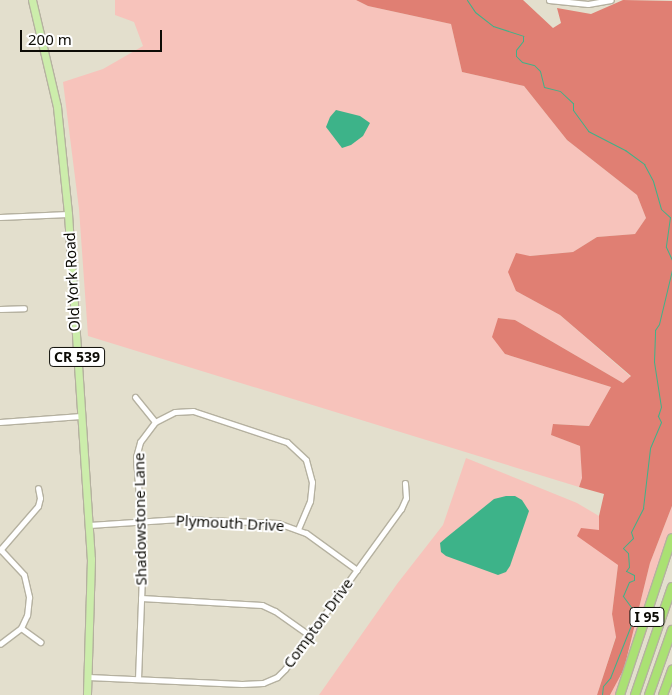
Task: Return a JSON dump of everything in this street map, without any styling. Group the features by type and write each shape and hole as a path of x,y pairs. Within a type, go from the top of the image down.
{"highway":[{"name":"I 95","path":"620,695 672,538"},
{"name":"I 95","path":"634,695 672,586"},
{"name":"I 95","path":"649,695 672,630"},
{"path":"663,695 672,670"}],"main road":[{"name":"Old York Road","path":"32,0 61,127 68,214 91,574 87,695"}],"street":[{"path":"549,0 588,4 611,0"},
{"path":"0,217 68,214"},
{"path":"0,308 24,308"},
{"path":"135,397 155,422"},
{"name":"Shadowstone Lane","path":"138,679 141,522 136,458 140,442 155,422 175,412 193,412 287,442 306,460 312,482 311,498 298,529"},
{"path":"0,422 81,416"},
{"name":"Compton Drive","path":"88,677 263,683 282,672 405,503 405,483"},
{"path":"0,644 21,628 29,608 29,589 20,570 0,549 38,506 40,498 38,488"},
{"name":"Plymouth Drive","path":"89,526 198,519 278,523 298,529 357,570"},
{"path":"141,598 262,605 275,611 310,636"},
{"path":"21,628 40,642"}],"shaded area":[{"path":"115,0 356,0 368,6 451,24 462,72 524,86 567,140 637,195 646,218 635,234 597,237 573,252 530,256 516,254 516,291 560,315 631,377 623,383 515,320 498,318 505,354 611,387 589,426 554,424 551,435 580,446 582,478 579,487 88,336 79,209 63,82 103,69 143,46 134,22 115,15"},
{"path":"356,0 523,0 553,28 561,23 557,8 591,14 623,0 672,1 672,506 650,563 624,669 610,695 597,695 616,637 612,614 618,565 577,536 581,528 599,530 599,516 604,494 579,487 582,478 580,446 551,435 553,424 589,426 611,387 505,354 492,337 498,318 515,320 623,383 631,376 560,315 516,291 508,272 516,253 530,256 573,252 597,237 635,234 646,218 637,195 567,140 524,86 462,72 451,24 368,6"},
{"path":"336,110 360,116 370,123 363,136 351,145 342,148 326,127 330,117"},
{"path":"466,458 577,503 599,516 599,530 618,565 612,614 616,636 597,695 319,695 397,584 443,525"},
{"path":"515,496 522,500 529,511 510,566 506,572 498,575 446,556 441,552 440,543 494,499"},
{"path":"672,506 672,550 645,637 616,695 610,695 624,669 650,563"}],"waterway":[{"path":"467,0 475,12 493,26 523,36 523,41 516,50 516,56 522,62 534,65 540,71 544,87 560,91 573,103 573,110 588,131 625,150 644,164 653,181 661,209 670,217 666,247 672,260"},
{"path":"602,695 603,686 610,678 631,625 631,607 623,596 629,582 634,580 634,575 626,571 629,567 628,553 623,548 633,538 631,532 643,508 650,448 661,422 658,416 661,407 654,362 655,330 659,324 672,270"}]}
